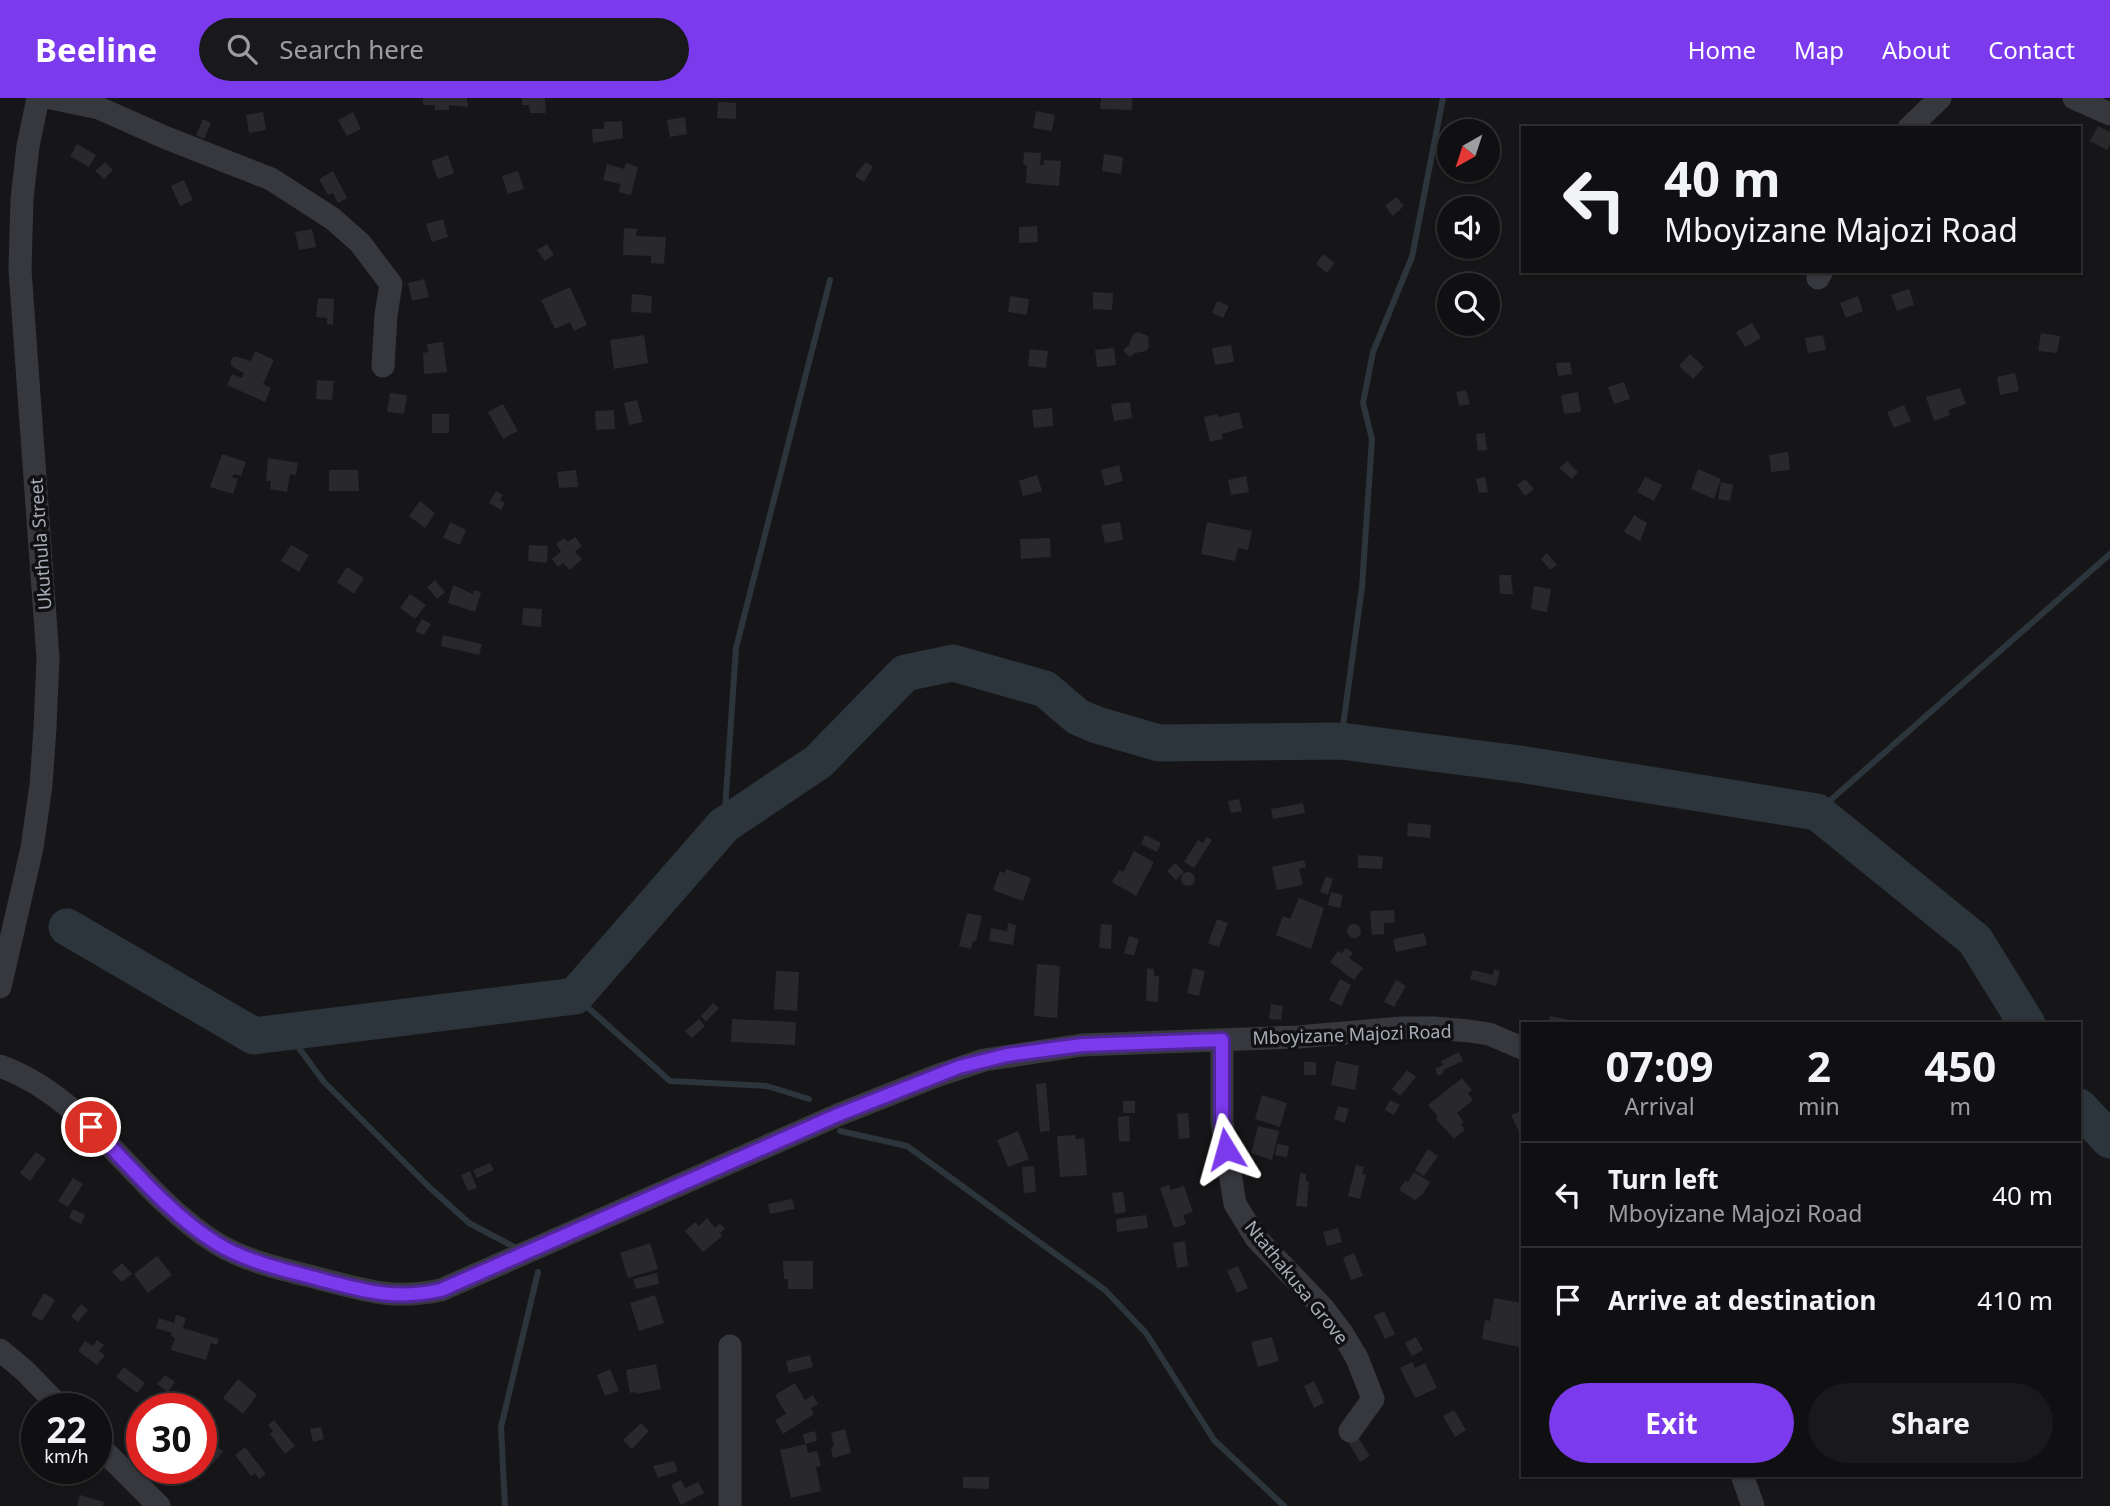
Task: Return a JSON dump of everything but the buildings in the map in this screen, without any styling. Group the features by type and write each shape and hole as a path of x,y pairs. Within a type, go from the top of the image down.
{"street":[{"name":"Ukuthula Street","path":"0,987 33,848 41,785 48,658 20,270 22,199 28,146 38,98"},
{"path":"51,98 99,108 271,179 333,219 360,243 391,284 383,366"},
{"path":"1911,126 1940,98"},
{"path":"2074,98 2110,114"},
{"name":"Mboyizane Majozi Road","path":"0,1066 49,1090 164,1200 218,1244 243,1256 290,1271 380,1294 404,1296 441,1290 840,1114 959,1067 1007,1055 1082,1045 1298,1037 1434,1028 1489,1034 1521,1048"},
{"name":"Ntathakusa Grove","path":"1222,1040 1222,1122 1235,1204 1256,1238 1323,1308 1357,1358 1373,1399 1350,1431"},
{"path":"730,1346 730,1506"},
{"path":"0,1350 26,1371 47,1393"},
{"path":"112,1459 159,1506"},
{"path":"1743,1477 1753,1506"}],"waterway":[{"path":"1341,741 1362,587 1372,439 1363,403 1373,352 1412,257 1443,98"},
{"path":"724,825 736,648 830,280"},
{"path":"1817,812 2110,554"},
{"path":"67,927 254,1036 575,996 724,825 818,762 905,673 953,663 1045,689 1078,717 1159,743 1341,741 1526,765 1817,812 1975,940 2026,1022"},
{"path":"575,996 670,1081 767,1086 809,1099"},
{"path":"287,1032 324,1082 428,1186 469,1223 518,1249"},
{"path":"2081,1109 2110,1140"},
{"path":"840,1131 907,1146 1105,1290 1146,1333 1214,1440 1284,1506"},
{"path":"505,1506 501,1427 538,1272"}],"route":[{"path":"91,1127 164,1200 218,1244 243,1256 290,1271 380,1294 404,1296 441,1290 560,1240 840,1114 959,1067 1007,1055 1082,1045 1222,1040 1222,1122 1226,1149"}]}
